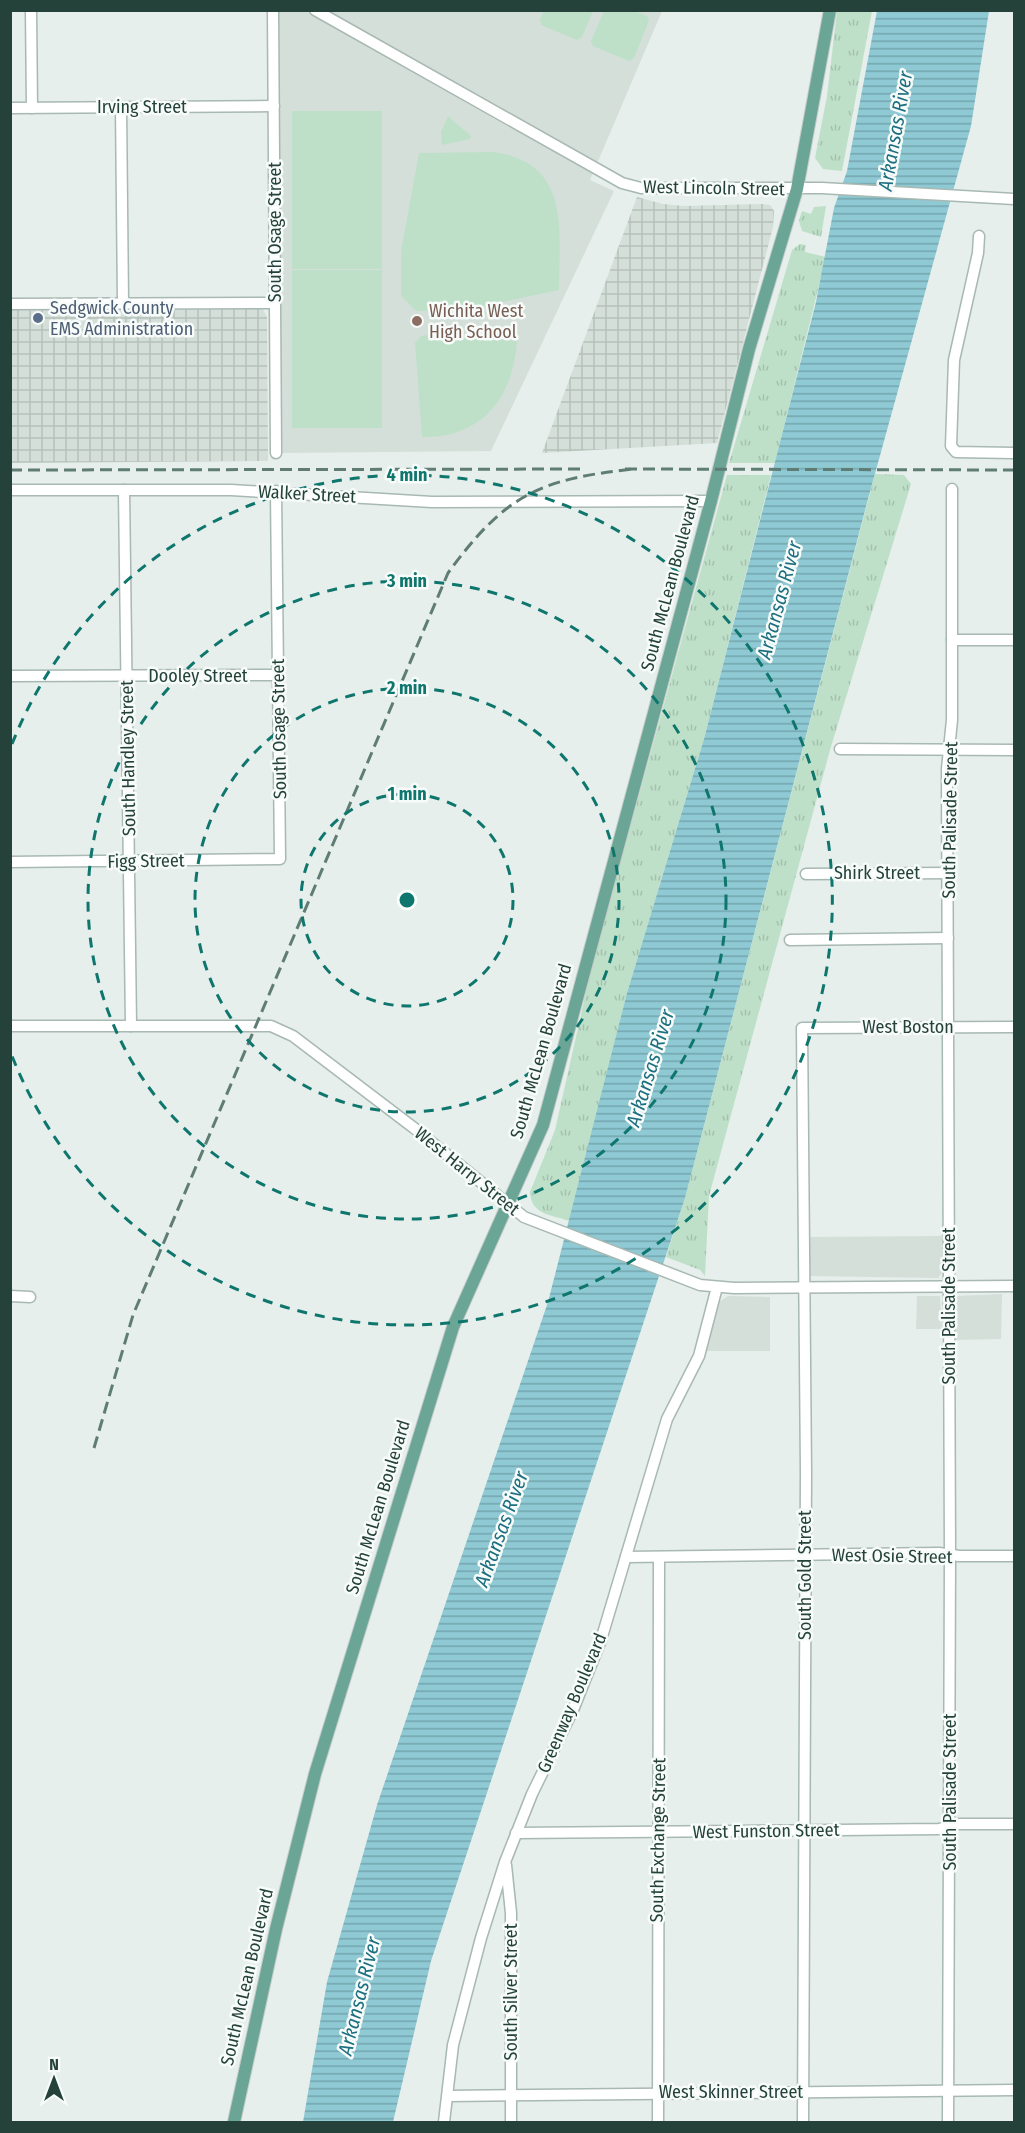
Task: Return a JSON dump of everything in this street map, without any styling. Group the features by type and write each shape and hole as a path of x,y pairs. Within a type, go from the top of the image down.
{"main road":[{"name":"South McLean Boulevard","path":"234,2122 276,1929 315,1774 453,1327 543,1125 750,348 796,189 830,10"}],"street":[{"path":"31,10 32,108"},
{"name":"South Osage Street","path":"273,10 276,453"},
{"name":"West Lincoln Street","path":"315,10 622,183 641,188 822,189 1014,199"},
{"name":"Irving Street","path":"10,108 274,106"},
{"path":"121,107 123,303"},
{"path":"979,236 978,253 951,381 951,446 956,452 1014,453"},
{"path":"10,304 275,303"},
{"name":"South Handley Street","path":"124,489 130,1026"},
{"name":"South Palisade Street","path":"948,2122 950,1555 948,873 952,489"},
{"name":"Walker Street","path":"10,490 276,491 432,502 711,501"},
{"name":"South Osage Street","path":"276,491 280,859"},
{"path":"952,640 1014,640"},
{"name":"Dooley Street","path":"10,676 278,675"},
{"path":"840,749 1014,750"},
{"name":"Figg Street","path":"10,862 280,859"},
{"name":"Shirk Street","path":"806,874 948,873"},
{"path":"790,940 948,938"},
{"name":"West Harry Street","path":"10,1026 271,1026 293,1036 524,1217 700,1285 803,1288 1014,1286"},
{"name":"West Boston","path":"802,1028 1014,1027"},
{"name":"South Gold Street","path":"802,1028 805,1555 803,2122"},
{"name":"Greenway Boulevard","path":"444,2122 453,2045 481,1938 505,1862 532,1794 573,1710 601,1640 667,1419 699,1356 717,1287"},
{"path":"10,1296 30,1296"},
{"name":"West Osie Street","path":"627,1557 1014,1556"},
{"name":"South Exchange Street","path":"658,2122 659,1557"},
{"name":"West Funston Street","path":"516,1833 939,1829 950,1826 1014,1824"},
{"name":"South Silver Street","path":"505,1862 512,1913 511,2122"},
{"name":"West Skinner Street","path":"447,2096 1014,2090"}],"shaded area":[{"name":"Wichita West High School","path":"277,11 662,11 590,180 614,191 491,451 282,453"},
{"path":"637,197 663,204 684,206 762,204 770,205 774,211 773,227 717,443 542,453"},
{"path":"263,309 267,317 268,461 11,463 11,310"},
{"path":"942,1236 943,1271 938,1278 808,1276 806,1237"},
{"path":"1002,1294 1001,1339 954,1340 954,1299 957,1296"},
{"path":"728,1296 770,1297 770,1351 706,1351 719,1302"},
{"path":"917,1296 940,1296 942,1329 916,1329"}],"green space":[{"path":"544,10 593,11 582,37 577,40 541,25 540,19"},
{"path":"604,11 634,11 647,16 649,21 634,58 629,61 593,46 591,41"},
{"path":"837,11 872,11 842,171 823,169 815,158 827,96"},
{"path":"292,111 382,111 382,269 292,269"},
{"path":"448,116 471,136 470,139 442,145 441,132"},
{"path":"492,152 518,158 536,169 548,184 556,202 559,223 559,290 465,310 416,311 401,296 401,251 419,153"},
{"path":"826,206 821,237 802,231 799,221 802,211 811,214 814,207"},
{"path":"800,244 806,245 805,252 826,257 775,463 729,463 792,250"},
{"path":"292,270 382,270 382,428 292,428"},
{"path":"421,336 517,341 509,380 491,411 462,430 443,436 422,437 415,343"},
{"path":"875,474 904,475 911,484 830,750 709,1196 705,1276 700,1270 666,1257 685,1198"},
{"path":"727,475 771,475 704,739 627,993 570,1221 538,1210 531,1200 530,1192 555,1130 591,970"}],"water":[{"name":"Arkansas River","path":"877,11 989,11 971,126 868,499 685,1198 431,1961 393,2122 303,2122 327,1982 377,1805 548,1302 627,993 704,739 816,302 834,208 847,171"}],"railway":[{"path":"10,470 586,469"},
{"path":"625,469 1014,470"},
{"path":"94,1448 133,1315 448,573 488,525 507,508 527,496 573,478 634,469"}],"place":[{"name":"Sedgwick County EMS Administration","path":"38,318"},
{"name":"Wichita West High School","path":"417,321"}]}
